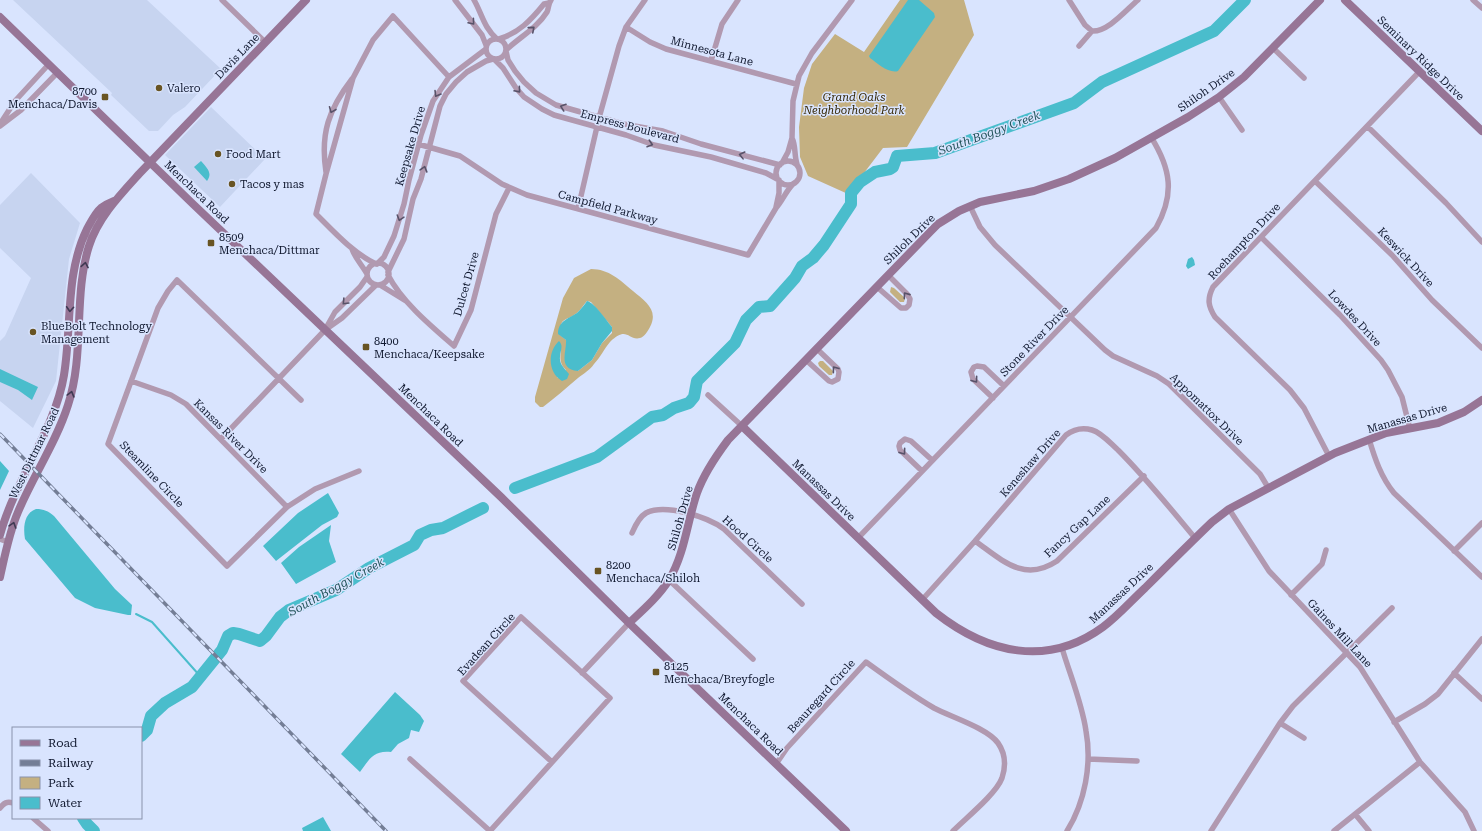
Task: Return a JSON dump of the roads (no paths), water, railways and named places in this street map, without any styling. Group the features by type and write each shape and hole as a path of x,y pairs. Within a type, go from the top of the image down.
{"street":[{"path":"222,0 265,42"},
{"name":"Davis Lane","path":"150,162 306,0"},
{"path":"455,0 482,35 488,56 494,60 503,57 506,50 539,23 548,10 550,2"},
{"path":"474,0 486,26 490,32 505,44 506,50"},
{"path":"578,208 618,46 626,27 645,0"},
{"path":"711,60 722,24 738,0"},
{"path":"1069,0 1085,25 1092,31 1105,28 1138,0"},
{"name":"Shiloh Drive","path":"629,623 658,594 669,580 678,562 684,544 697,491 711,464 728,440 938,224 970,206 990,200 1034,191 1069,179 1116,158 1188,117 1219,97 1244,77 1320,0"},
{"name":"Seminary Ridge Drive","path":"1345,0 1482,131"},
{"path":"1473,0 1482,8"},
{"path":"792,138 794,143 796,164 799,167 800,175 797,182 786,185 779,180 777,170 788,152 792,138 792,108 796,84 806,62 850,1"},
{"path":"486,47 491,40 507,36 522,27 533,18 544,4 550,2"},
{"path":"326,174 324,163 324,139 332,110 338,97 353,78 373,40 394,16 449,77"},
{"name":"Menchaca Road","path":"0,17 501,497 629,623 846,831"},
{"name":"Minnesota Lane","path":"626,27 658,46 796,84"},
{"path":"1079,46 1092,31"},
{"name":"Keepsake Drive","path":"376,264 384,257 394,236 404,204 418,144 433,101 449,77 486,47"},
{"path":"1273,48 1304,78"},
{"name":"Empress Boulevard","path":"506,50 508,60 515,71 536,94 556,105 623,124 663,131 701,144 781,164"},
{"name":"Keepsake Drive","path":"388,273 404,239 413,199 421,179 430,147 435,119 440,106 446,94 467,72 486,61 494,60"},
{"name":"Empress Boulevard","path":"494,60 503,68 516,88 531,102 554,115 626,135 654,145 692,152 766,173 779,180"},
{"path":"0,125 16,101 49,64"},
{"name":"Roehampton Drive","path":"1329,456 1300,401 1215,317 1208,303 1213,288 1420,71"},
{"path":"0,125 21,110 58,72"},
{"path":"221,439 325,330 342,318 378,285 386,282 388,273 384,266 363,258 316,214 353,78"},
{"path":"1219,97 1242,130"},
{"path":"1368,127 1446,203 1482,242"},
{"name":"Stone River Drive","path":"858,538 1156,228 1165,211 1169,190 1167,173 1162,158 1151,137"},
{"name":"Campfield Parkway","path":"418,144 460,156 509,188 537,198 748,255 784,194 793,184"},
{"path":"781,164 789,161 796,164"},
{"name":"West Dittmar Road","path":"0,577 4,540 62,422 68,405 76,372 83,276 86,259 93,236 115,201 150,162"},
{"name":"Campfield Parkway","path":"776,208 779,193 779,180"},
{"name":"Keswick Drive","path":"1315,181 1392,255 1432,300 1482,348"},
{"name":"Dulcet Drive","path":"388,273 394,287 406,301 454,346 471,310 495,218 509,188"},
{"name":"West Dittmar Road","path":"0,535 11,501 55,410 64,375 74,269 83,238 99,209 115,201"},
{"name":"Appomattox Drive","path":"970,206 980,227 995,245 1071,318 1113,356 1157,376 1169,384 1260,474 1269,489"},
{"name":"Lowdes Drive","path":"1261,237 1340,315 1381,360 1402,396 1410,429"},
{"path":"352,248 354,255 359,261 370,282 378,285"},
{"path":"325,330 335,312 360,287 367,276 368,269 376,264"},
{"path":"877,287 901,308 906,308 910,299 888,275"},
{"name":"Steamline Circle","path":"301,400 177,280 168,291 158,308 108,444 227,566 287,507 315,489 333,480 359,471"},
{"name":"Dulcet Drive","path":"378,285 406,301"},
{"path":"69,323 72,337 69,371 70,374 76,372"},
{"path":"806,360 829,381 832,382 838,379 838,370 817,349"},
{"path":"993,398 973,379 971,372 974,367 984,367 1004,386"},
{"name":"Kansas River Drive","path":"131,381 178,399 193,411 287,507"},
{"name":"Manassas Drive","path":"708,395 922,600 945,620 967,634 988,644 1010,650 1025,652 1047,651 1062,648 1091,635 1112,619 1212,522 1229,509 1329,456 1386,433 1438,423 1464,412 1482,400"},
{"name":"Keneshaw Drive","path":"922,600 1066,436 1074,430 1087,429 1098,433 1105,438 1144,476 1195,538"},
{"path":"1369,439 1377,464 1387,484 1404,504 1482,577"},
{"path":"922,471 900,450 899,446 902,440 911,440 932,460"},
{"name":"Fancy Gap Lane","path":"975,541 1011,566 1023,570 1041,569 1057,561 1144,476"},
{"name":"Gaines Mill Lane","path":"1229,509 1263,564 1367,676 1420,762 1465,812 1474,831"},
{"name":"Hood Circle","path":"632,533 640,518 652,511 665,510 710,520 724,529 802,604"},
{"path":"1454,551 1482,523"},
{"path":"1291,595 1322,564 1325,558 1326,550"},
{"path":"669,580 752,659"},
{"path":"1211,831 1280,723 1301,698 1392,608"},
{"name":"Evadean Circle","path":"521,617 582,673 610,698 552,762 463,681 521,617"},
{"path":"582,673 629,623"},
{"path":"1394,722 1426,704 1438,694 1482,639"},
{"path":"1062,648 1083,718 1088,746 1087,775 1084,789 1067,831"},
{"name":"Beauregard Circle","path":"776,764 787,748 866,662 908,692 933,707 988,734 998,744 1002,751 1005,764 999,784 953,831"},
{"path":"1454,673 1482,699"},
{"path":"1280,723 1304,738"},
{"path":"410,758 490,831 552,762"},
{"path":"1088,759 1137,761"},
{"path":"1334,831 1420,762"},
{"path":"2,805 7,802 12,803"},
{"path":"1355,814 1369,831"},
{"path":"34,819 48,831"}],"water":[{"path":"908,0 919,0 934,13 935,17 898,71 894,72 887,70 869,56"},
{"path":"201,161 209,173 209,178 207,181 194,167"},
{"path":"1192,257 1195,265 1188,269 1186,266 1188,259"},
{"path":"587,301 600,312 612,327 612,331 602,343 592,360 578,371 571,370 565,363 566,340 558,334 559,329 563,322 576,314"},
{"path":"559,341 562,347 560,362 569,374 567,379 562,381 554,373 551,362 552,351"},
{"path":"0,369 38,387 32,400 18,390 0,382"},
{"path":"0,461 9,471 0,490"},
{"path":"328,493 339,513 337,517 322,525 276,561 263,546 298,513"},
{"path":"36,509 41,509 54,516 115,589 132,605 131,615 95,608 75,598 25,539 25,521 29,514"},
{"path":"331,525 329,541 336,562 296,584 281,563 299,547"},
{"path":"395,692 420,715 424,721 419,732 411,730 409,738 398,744 391,752 376,754 369,760 360,772 341,754"},
{"path":"323,817 331,831 303,831 302,828"}],"waterway":[{"name":"South Boggy Creek","path":"515,488 597,457 652,417 663,415 674,408 689,403 694,397 697,381 735,343 746,320 759,307 770,306 795,278 802,266 813,258 824,245 851,204 851,193 860,182 875,172 893,167 897,156 935,153 1074,103 1102,82 1214,31 1245,0"},
{"name":"South Boggy Creek","path":"142,735 147,730 151,716 165,703 192,687 222,650 228,636 233,633 260,641 266,636 280,617 289,610 336,590 369,568 414,545 420,535 431,530 443,528 483,508"},
{"path":"136,614 152,622 200,676"},
{"name":"South Boggy Creek","path":"84,819 94,831"}],"railway":[{"path":"0,434 386,831"}],"place":[{"name":"Valero","path":"159,88"},
{"name":"8700 Menchaca/Davis","path":"105,97"},
{"name":"Food Mart","path":"218,154"},
{"name":"Tacos y mas","path":"232,184"},
{"name":"8509 Menchaca/Dittmar","path":"211,243"},
{"name":"BlueBolt Technology Management","path":"33,332"},
{"name":"8400 Menchaca/Keepsake","path":"366,347"},
{"name":"8200 Menchaca/Shiloh","path":"598,571"},
{"name":"8125 Menchaca/Breyfogle","path":"656,672"}],"park label":[{"name":"Grand Oaks Neighborhood Park","path":"854,103"}]}
